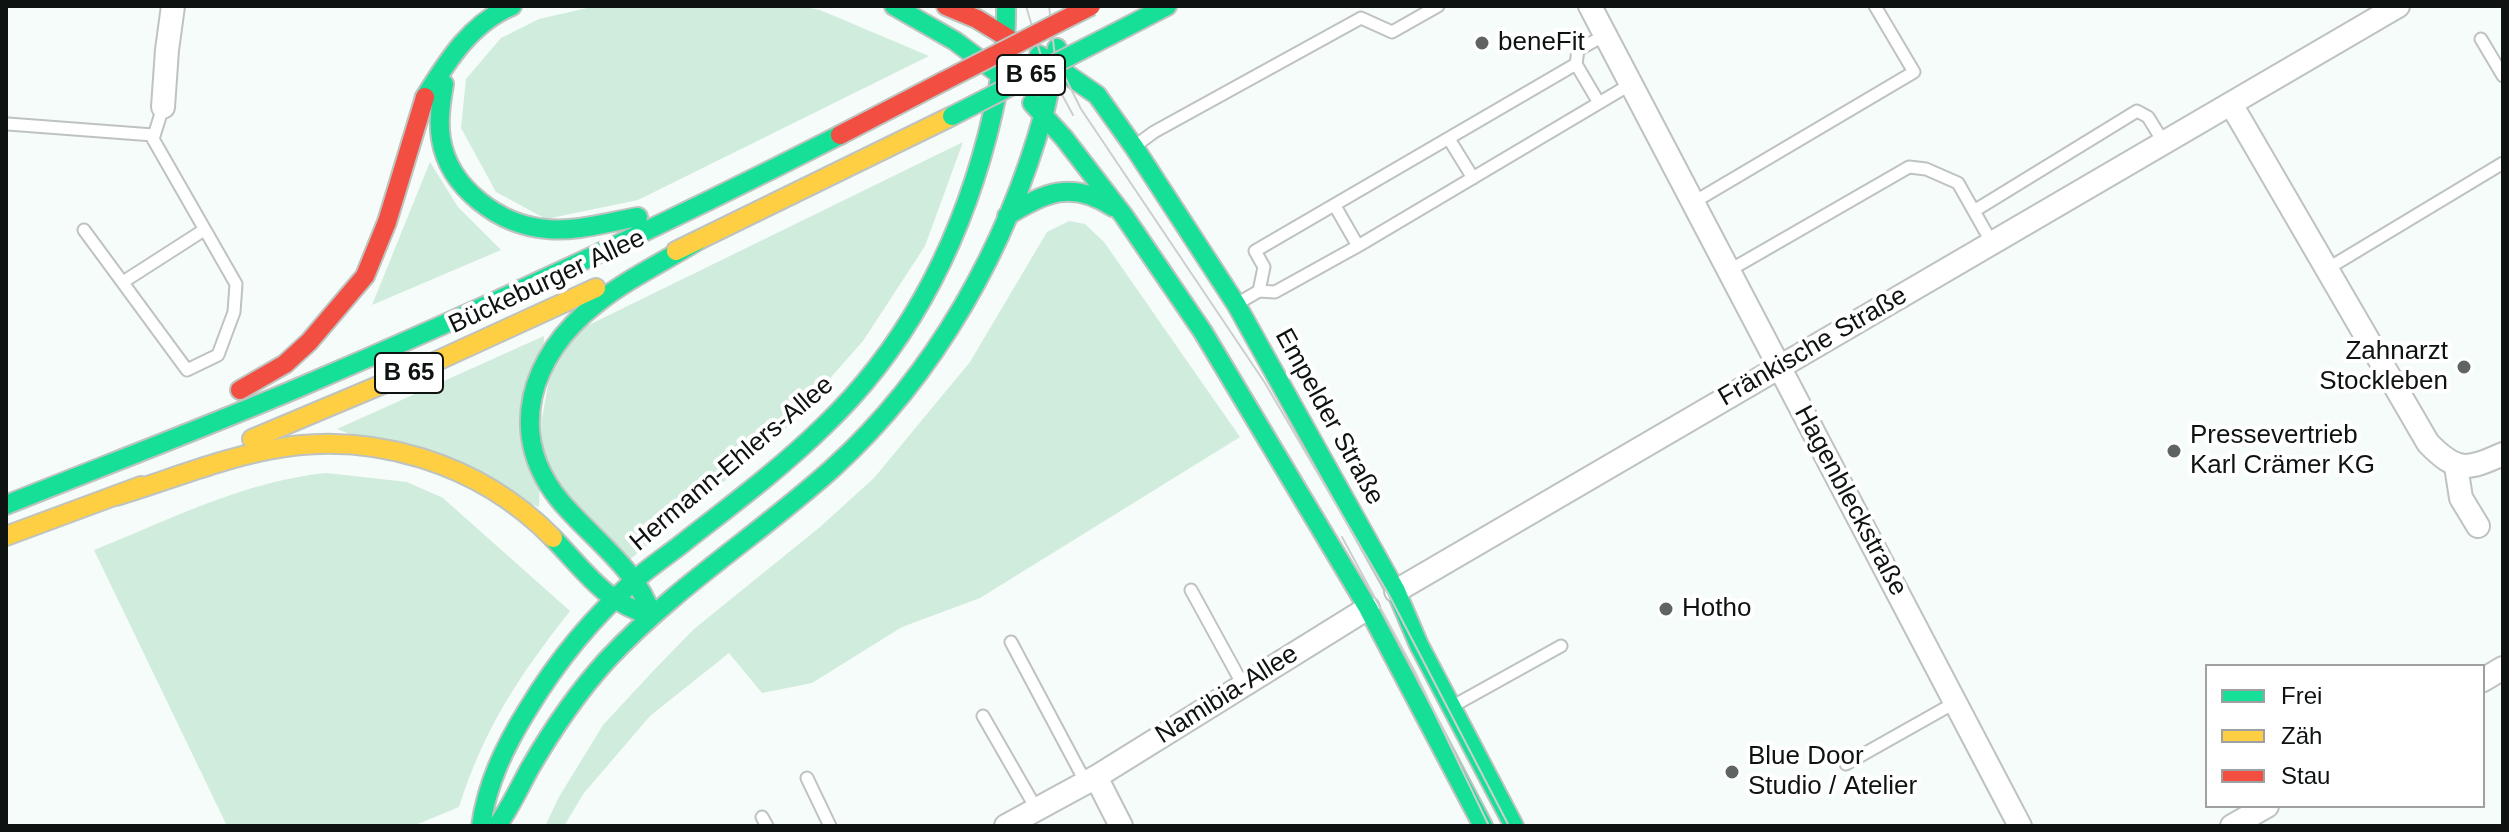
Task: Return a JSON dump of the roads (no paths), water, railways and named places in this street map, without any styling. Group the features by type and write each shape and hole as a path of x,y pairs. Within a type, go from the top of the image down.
{"main road":[{"path":"133,454 285,364 309,342 365,276 387,222 424,99 451,55 470,34 500,11 512,6"},
{"path":"894,6 975,54 1044,114 1124,216 1203,332 1368,608 1483,826"},
{"path":"946,6 977,19 1054,65"},
{"name":"Hermann-Ehlers-Allee","path":"481,826 483,802 499,762 537,693 564,656 636,580 767,475 840,411 872,375 926,295 967,205 1003,77 1008,38 1006,6"},
{"name":"Bückeburger Allee","path":"6,505 295,389 701,206 1091,6"},
{"name":"Bückeburger Allee","path":"6,536 116,496 428,365 699,240 1167,6"},
{"path":"975,54 1064,9"},
{"path":"497,826 507,814 546,740 595,673 652,616 811,487 865,438 924,368 973,288 1007,216 1044,114 1064,9"},
{"path":"451,55 439,118 443,151 468,192 490,210 518,223 586,228 701,206"},
{"name":"Empelder Straße","path":"1054,65 1097,95 1236,304 1396,591 1419,645 1514,826"},
{"path":"1007,216 1031,200 1061,190 1086,191 1124,216"},
{"path":"652,616 648,597 636,580 543,478 530,440 529,403 542,363 556,341 594,305 699,240"},
{"path":"116,496 272,449 344,443 383,446 451,466 502,496 550,533 615,601 633,611 652,616"},
{"path":"1368,608 1396,591"}],"street":[{"path":"163,107 173,6"},
{"name":"Hagenbleckstraße","path":"1590,6 2020,826"},
{"name":"Fränkische Straße","path":"1396,591 2231,104 2375,12 2398,6"},
{"path":"2231,104 2428,443 2442,458 2456,466 2481,464 2503,454"},
{"path":"2456,466 2461,498 2478,526"},
{"name":"Namibia-Allee","path":"1006,826 1091,780 1368,608"},
{"path":"2485,679 2503,668"},
{"path":"1091,780 1121,826"},
{"path":"2232,826 2264,808"}],"lane":[{"path":"1134,147 1361,18 1392,32 1438,6"},
{"path":"1694,202 1914,72 1875,6"},
{"path":"1599,103 1576,64 1578,50 1605,35"},
{"path":"2481,39 2503,76"},
{"path":"1259,291 1264,267 1255,251 1576,64"},
{"path":"1236,304 1259,291 1275,292 1358,246 1631,84"},
{"path":"84,230 187,370 218,355 234,312 236,289 153,135 163,107"},
{"path":"1974,211 2137,111 2148,117 2164,143"},
{"path":"8,124 153,135"},
{"path":"1449,139 1473,178"},
{"path":"2327,269 2503,163"},
{"path":"1730,270 1909,167 1926,169 1958,183 1992,243"},
{"path":"1335,206 1358,246"},
{"path":"123,282 204,230"},
{"path":"1191,590 1243,685"},
{"path":"1011,642 1091,780"},
{"path":"1452,706 1561,646"},
{"path":"1846,764 1956,702"},
{"path":"983,716 1037,810"},
{"path":"807,778 830,826"}],"tram line":[{"path":"1026,6 1041,56 1073,115"},
{"path":"1049,6 1055,57 1081,109 1265,383 1389,595 1509,826"},
{"path":"1342,537 1415,672 1489,826"}],"place":[{"name":"beneFit","path":"1482,43"},
{"name":"Zahnarzt Stockleben","path":"2464,367"},
{"name":"Pressevertrieb Karl Crämer KG","path":"2174,451"},
{"name":"Hotho","path":"1666,609"},
{"name":"Blue Door Studio / Atelier","path":"1732,772"}]}
